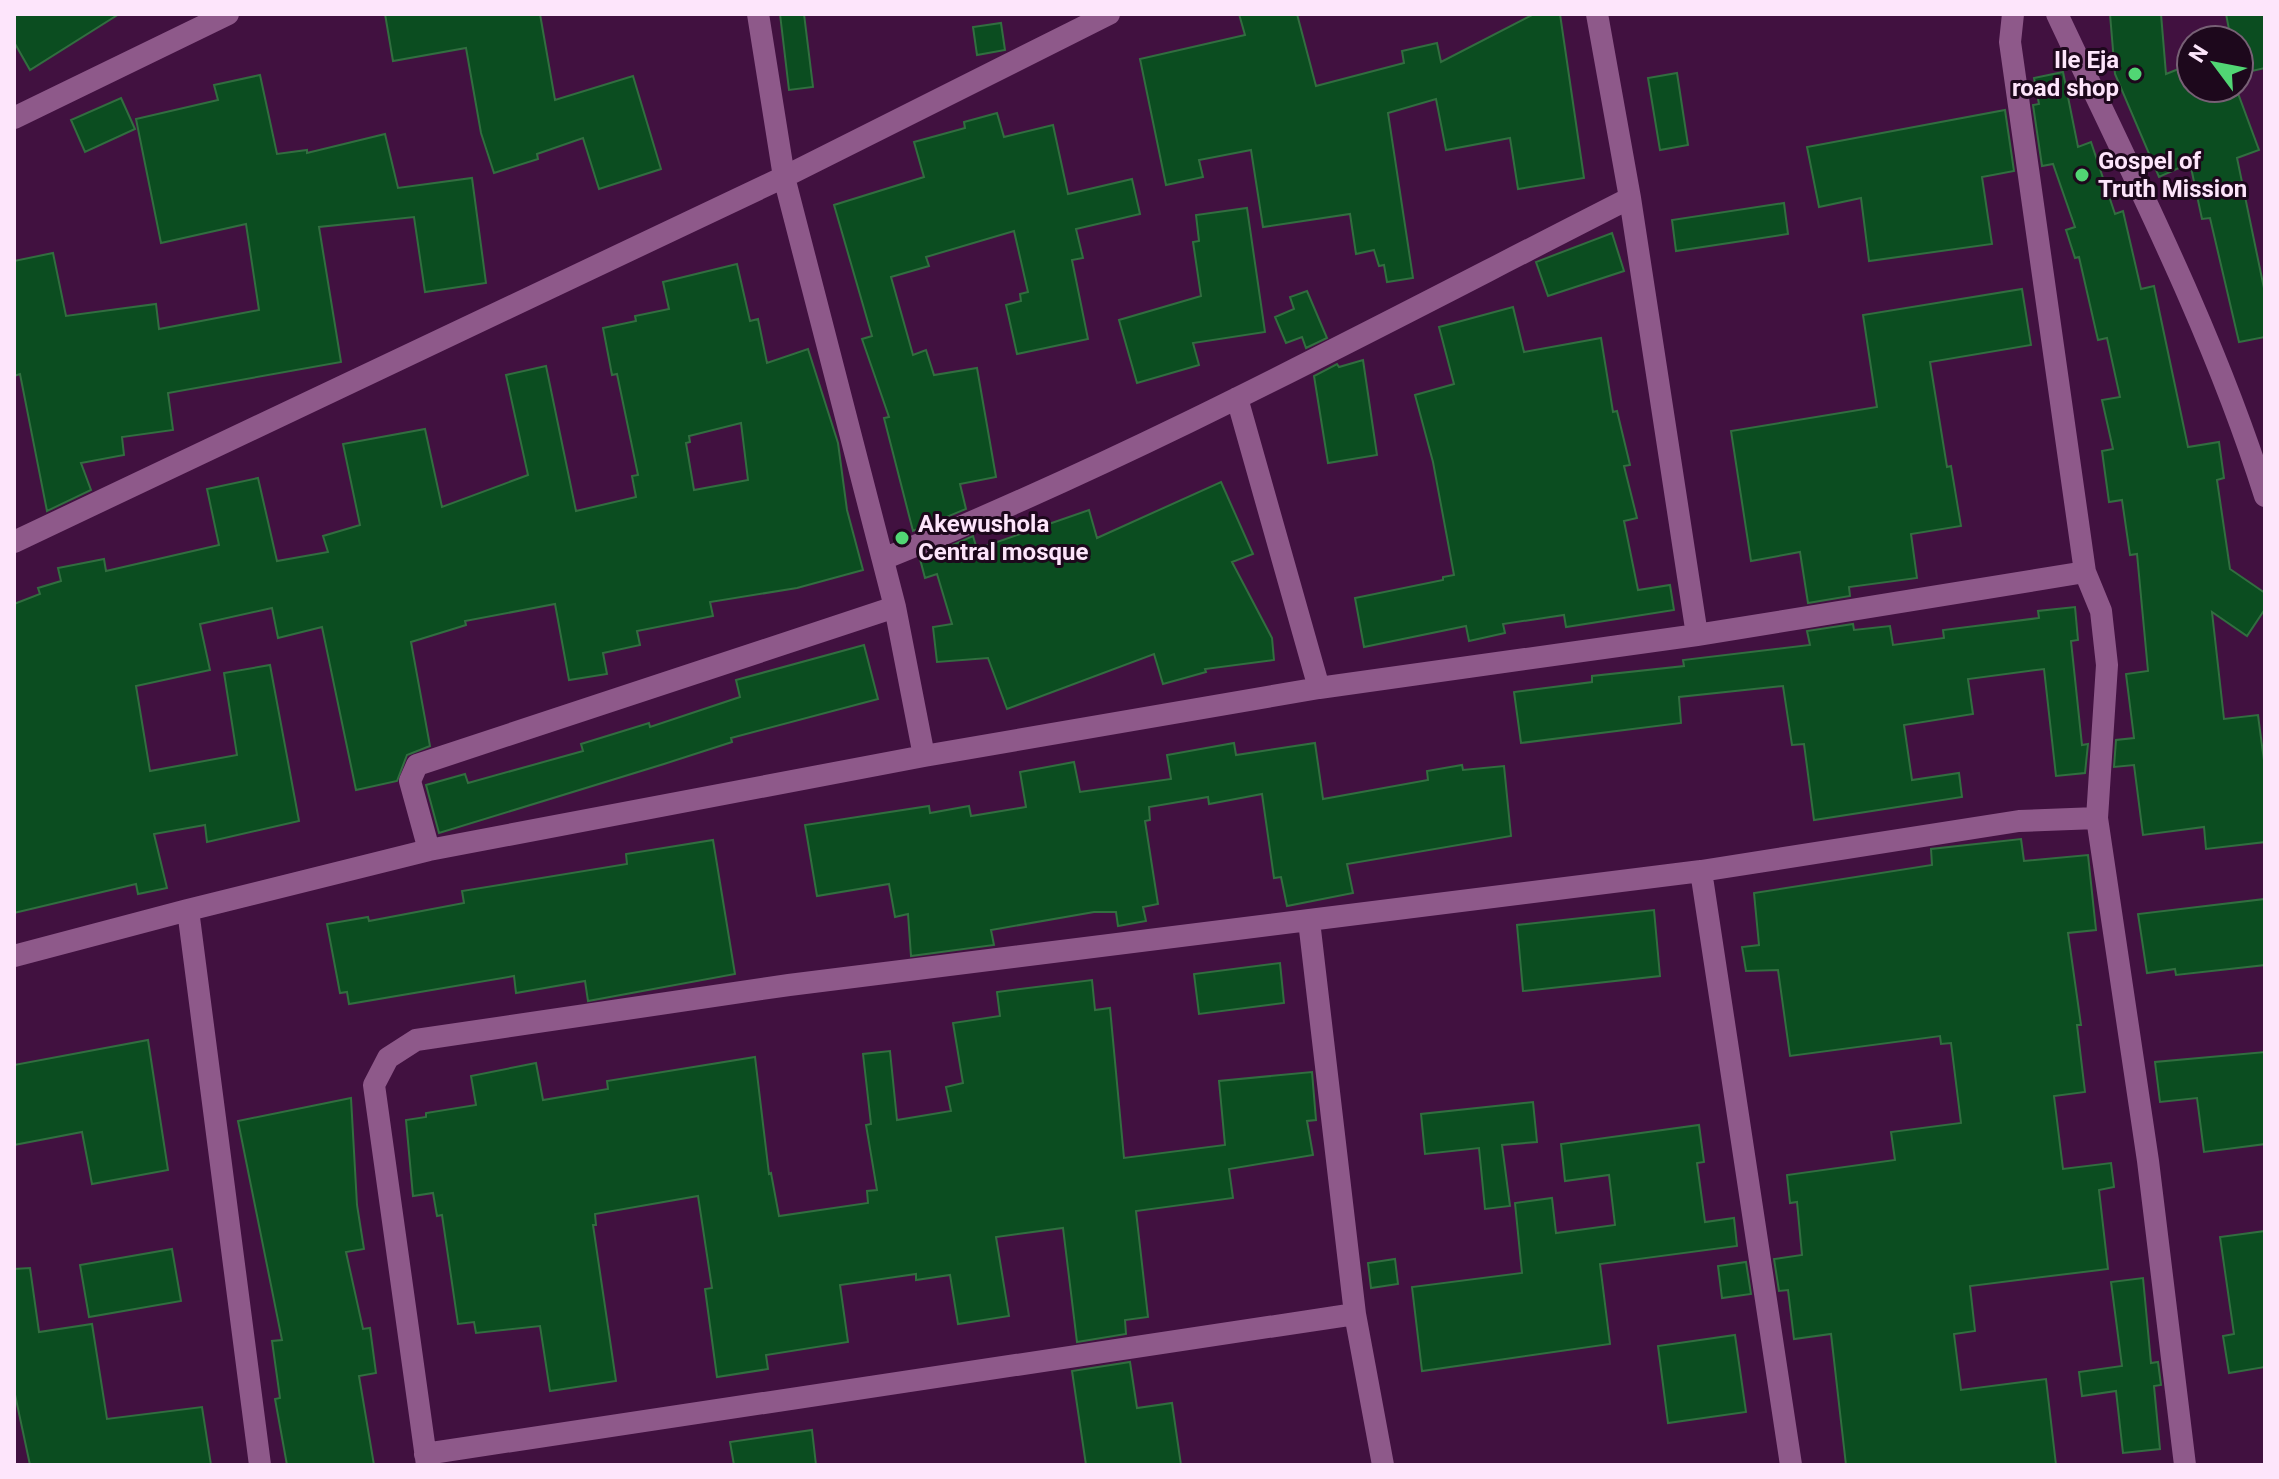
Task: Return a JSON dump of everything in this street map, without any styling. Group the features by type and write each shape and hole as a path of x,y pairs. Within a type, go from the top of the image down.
{"street":[{"path":"14,118 228,14"},
{"path":"758,14 784,177 895,607 924,756"},
{"path":"14,542 784,177 1109,14"},
{"path":"1597,14 1630,198 1697,635"},
{"path":"2013,14 2010,42 2085,572 2101,611 2107,665 2097,818 2148,1161 2185,1465"},
{"path":"2057,14 2205,328 2242,423 2265,496"},
{"path":"883,559 978,521 1237,398 1630,198"},
{"path":"1237,398 1319,688"},
{"path":"14,956 429,850 924,756 1319,688 1697,635 2085,572"},
{"path":"429,850 410,781 412,770 417,765 895,607"},
{"path":"1355,1314 426,1460 374,1085 388,1058 416,1040 789,985 1701,871 2019,821 2097,818"},
{"path":"1701,871 1791,1465"},
{"path":"188,910 260,1465"},
{"path":"1309,921 1355,1314 1383,1465"}],"building":[{"path":"14,14 119,14 30,70 14,42"},
{"path":"385,14 540,14 555,100 633,76 661,169 599,189 583,138 537,154 538,159 494,173 481,133 466,48 393,61"},
{"path":"780,14 804,14 813,87 789,90"},
{"path":"1239,14 1297,14 1316,86 1404,63 1402,51 1437,43 1441,62 1534,14 1560,14 1584,178 1518,189 1510,138 1446,150 1436,99 1388,113 1413,278 1387,282 1384,265 1379,266 1374,250 1356,254 1350,214 1263,227 1251,150 1199,160 1203,177 1166,185 1140,59 1245,35"},
{"path":"2110,14 2161,14 2166,74 2175,70 2175,104 2242,104 2259,150 2237,158 2265,293 2265,337 2239,342 2210,218 2202,219 2190,163 2159,177 2115,74"},
{"path":"2226,14 2265,14 2265,68 2255,70 2255,24 2228,24"},
{"path":"1001,23 1005,50 977,55 973,27"},
{"path":"2063,72 2078,147 2091,142 2115,214 2123,211 2141,289 2154,286 2188,447 2219,442 2224,478 2217,480 2230,569 2265,593 2265,609 2247,636 2212,612 2224,719 2258,715 2265,768 2265,842 2206,849 2204,827 2143,835 2134,765 2114,767 2116,740 2134,738 2126,674 2148,671 2137,554 2130,555 2122,500 2109,502 2102,451 2113,449 2102,400 2120,397 2107,338 2098,340 2079,257 2075,258 2066,230 2075,227 2053,164 2042,166 2033,105 2039,104 2034,78"},
{"path":"1677,73 1688,145 1660,150 1648,78"},
{"path":"260,75 277,154 307,150 307,153 385,134 398,188 472,178 486,283 425,292 414,217 319,227 341,362 168,393 173,430 122,437 124,455 81,463 91,490 47,511 20,374 14,376 14,261 53,253 66,316 156,304 159,329 259,310 246,224 161,243 136,119 218,100 214,85"},
{"path":"121,98 135,129 85,152 71,120"},
{"path":"2005,110 2014,171 1982,177 1992,244 1869,261 1861,198 1819,207 1807,147"},
{"path":"997,113 1004,137 1053,125 1068,194 1132,179 1140,214 1076,229 1083,258 1072,260 1088,339 1017,354 1006,305 1021,301 1020,294 1028,292 1014,231 926,257 929,266 891,277 913,355 926,350 934,375 977,368 996,477 960,484 966,509 913,531 884,418 889,417 862,339 872,336 834,205 924,177 914,142 965,128 964,122"},
{"path":"1784,203 1788,234 1676,251 1672,220"},
{"path":"1247,208 1265,332 1193,343 1199,365 1137,383 1119,320 1201,296 1193,242 1199,241 1196,215"},
{"path":"1612,233 1624,271 1548,296 1536,262"},
{"path":"737,264 750,321 758,319 767,363 808,349 838,443 847,510 863,570 797,588 710,602 713,616 637,631 640,645 603,653 607,674 569,680 555,604 465,621 466,625 411,642 430,746 407,755 397,781 356,790 322,627 278,638 272,608 200,624 210,670 136,686 150,771 237,755 224,673 270,665 299,821 207,842 205,825 154,834 167,888 138,894 136,884 14,913 14,604 40,594 38,588 61,581 58,568 104,559 106,571 219,545 207,489 258,478 277,561 328,552 323,536 360,525 343,444 425,429 442,507 528,475 506,375 546,366 576,511 636,497 632,476 638,475 617,374 612,375 603,328 636,321 635,316 669,309 663,282","holes":["741,423 748,480 694,490 686,443 690,442 689,436"]},
{"path":"2022,289 2031,345 1930,362 1947,467 1951,466 1961,526 1911,534 1917,578 1849,587 1850,596 1808,603 1800,552 1751,561 1731,431 1877,407 1863,315"},
{"path":"1307,291 1327,338 1306,348 1302,337 1286,343 1275,317 1294,309 1290,297"},
{"path":"1513,307 1524,352 1601,338 1613,412 1617,411 1630,465 1624,466 1637,518 1624,521 1638,590 1670,585 1674,610 1566,627 1564,615 1503,624 1505,633 1469,641 1466,626 1364,647 1355,598 1454,575 1433,462 1415,395 1454,384 1439,327"},
{"path":"1363,360 1377,455 1328,463 1314,376 1337,364 1339,367"},
{"path":"1221,482 1253,554 1232,562 1272,638 1274,660 1205,669 1206,672 1163,684 1154,654 1007,709 988,658 937,662 933,627 952,624 937,574 925,578 920,559 973,536 977,549 1089,510 1097,538"},
{"path":"2075,607 2078,640 2071,641 2082,745 2088,744 2085,773 2056,776 2044,669 1968,679 1973,714 1904,725 1912,780 1959,773 1962,797 1814,820 1804,744 1792,745 1783,686 1679,697 1681,723 1521,743 1514,692 1592,682 1592,676 1684,666 1683,660 1810,645 1807,631 1853,624 1854,630 1890,626 1893,645 1944,638 1943,630 2039,618 2038,611"},
{"path":"864,645 878,699 731,738 732,742 439,833 426,785 465,774 468,783 583,751 581,744 649,723 650,727 740,697 736,680"},
{"path":"1234,743 1236,755 1315,743 1323,799 1428,780 1427,771 1462,765 1463,770 1504,766 1511,836 1347,864 1353,893 1287,906 1281,877 1274,878 1262,794 1209,804 1208,797 1149,807 1150,820 1145,821 1158,904 1143,907 1146,921 1118,926 1116,912 1094,912 991,930 994,945 911,956 908,914 895,917 889,884 817,896 805,825 929,806 930,813 969,806 971,816 1026,807 1020,772 1074,762 1080,792 1171,779 1167,755"},
{"path":"2021,839 2024,861 2088,855 2096,930 2068,933 2081,1025 2077,1025 2085,1092 2054,1096 2063,1169 2111,1163 2114,1187 2099,1190 2108,1269 1970,1286 1975,1331 1954,1334 1961,1390 2046,1379 2056,1465 1846,1465 1831,1334 1794,1339 1788,1290 1779,1291 1774,1259 1802,1255 1797,1202 1790,1203 1787,1175 1895,1160 1891,1132 1961,1123 1951,1043 1941,1044 1940,1036 1790,1056 1778,970 1746,971 1742,947 1759,945 1754,893 1932,865 1931,849"},
{"path":"713,840 735,974 588,1001 585,981 516,993 514,976 349,1004 347,992 340,993 327,924 368,917 369,921 464,903 462,891 627,864 626,854"},
{"path":"2265,899 2265,965 2176,975 2175,969 2147,973 2138,914"},
{"path":"1654,910 1660,976 1523,991 1517,925"},
{"path":"1280,963 1284,1003 1199,1014 1194,974"},
{"path":"1092,980 1095,1010 1110,1008 1124,1158 1225,1145 1219,1081 1312,1072 1316,1120 1307,1121 1313,1155 1229,1169 1233,1198 1136,1211 1148,1317 1125,1320 1126,1334 1077,1342 1063,1228 996,1237 1009,1316 958,1324 950,1275 916,1280 916,1274 840,1285 848,1342 766,1355 768,1369 717,1377 705,1289 712,1288 698,1196 595,1214 596,1225 593,1225 616,1381 550,1391 540,1326 476,1333 474,1322 458,1324 442,1215 437,1216 433,1193 413,1196 406,1120 426,1117 426,1113 476,1105 471,1076 536,1063 543,1100 608,1089 607,1081 755,1057 769,1174 779,1216 868,1203 867,1191 877,1190 866,1125 871,1124 863,1054 890,1051 897,1120 951,1111 946,1087 963,1083 953,1023 1000,1016 997,992"},
{"path":"148,1040 168,1170 92,1184 82,1132 14,1145 14,1065"},
{"path":"2265,1052 2265,1144 2204,1152 2197,1098 2160,1102 2155,1062"},
{"path":"351,1098 357,1205 364,1249 346,1252 363,1329 370,1328 376,1373 359,1376 374,1465 287,1465 275,1399 280,1398 272,1341 282,1340 238,1121"},
{"path":"1533,1102 1537,1142 1502,1145 1510,1206 1485,1209 1479,1148 1425,1154 1421,1114"},
{"path":"1699,1125 1704,1162 1697,1163 1705,1222 1734,1218 1737,1246 1600,1264 1610,1344 1422,1371 1412,1287 1522,1273 1515,1203 1552,1198 1556,1233 1615,1225 1609,1175 1565,1181 1561,1144"},
{"path":"2265,1231 2265,1367 2229,1373 2223,1336 2234,1334 2220,1237"},
{"path":"172,1249 181,1301 89,1317 80,1265"},
{"path":"1395,1259 1398,1284 1371,1288 1368,1263"},
{"path":"1746,1262 1751,1294 1722,1298 1718,1266"},
{"path":"30,1268 39,1332 92,1324 107,1419 202,1407 211,1465 30,1465 14,1390 14,1269"},
{"path":"2143,1278 2151,1363 2158,1362 2161,1385 2154,1386 2160,1449 2123,1453 2116,1391 2082,1396 2079,1372 2122,1366 2111,1282"},
{"path":"1735,1335 1746,1412 1668,1423 1658,1346"},
{"path":"1130,1362 1137,1408 1172,1403 1181,1465 1086,1465 1072,1371"},
{"path":"812,1430 816,1465 734,1465 730,1442"}],"place":[{"name":"Ile Eja road shop","path":"2135,74"},
{"name":"Gospel of Truth Mission","path":"2082,175"},
{"name":"Akewushola Central mosque","path":"902,538"}]}
